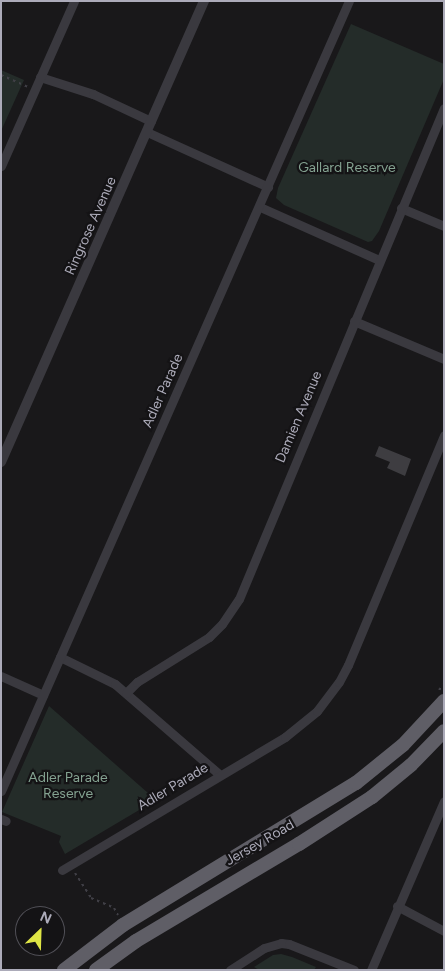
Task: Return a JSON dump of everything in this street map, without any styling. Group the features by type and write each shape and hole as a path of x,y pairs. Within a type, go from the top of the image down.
{"highway":[{"name":"Jersey Road","path":"64,970 123,925 356,783 403,744 444,701"},
{"name":"Jersey Road","path":"96,970 136,941 356,808 411,765 444,731"}],"street":[{"path":"1,166 74,1"},
{"name":"Ringrose Avenue","path":"1,462 204,1"},
{"name":"Adler Parade","path":"1,790 349,1"},
{"path":"40,77 93,94 152,121"},
{"name":"Damien Avenue","path":"126,693 137,682 209,637 222,624 234,607 444,108"},
{"path":"147,132 268,187"},
{"path":"260,206 379,260"},
{"path":"401,208 444,226"},
{"path":"354,321 444,359"},
{"name":"Adler Parade","path":"62,870 299,728 317,711 339,682 444,435"},
{"path":"60,658 111,681 220,775"},
{"path":"1,676 43,695"},
{"path":"370,970 444,801"},
{"path":"397,906 444,931"},
{"path":"230,970 264,948 281,943 289,944 354,970"}],"path":[{"path":"1,75 35,90"},
{"path":"62,870 75,873 91,898 114,908 118,917"}],"green space":[{"name":"Gallard Reserve","path":"351,24 444,64 444,79 379,231 372,241 368,242 284,205 276,198 278,188"},
{"path":"1,70 24,80 1,131"},
{"name":"Adler Parade Reserve","path":"49,706 156,800 65,854 59,842 61,836 2,812"},
{"path":"281,954 316,967 314,970 259,970 254,967 273,955"}],"building":[{"path":"379,446 411,459 405,476 387,468 390,462 375,456"}]}
